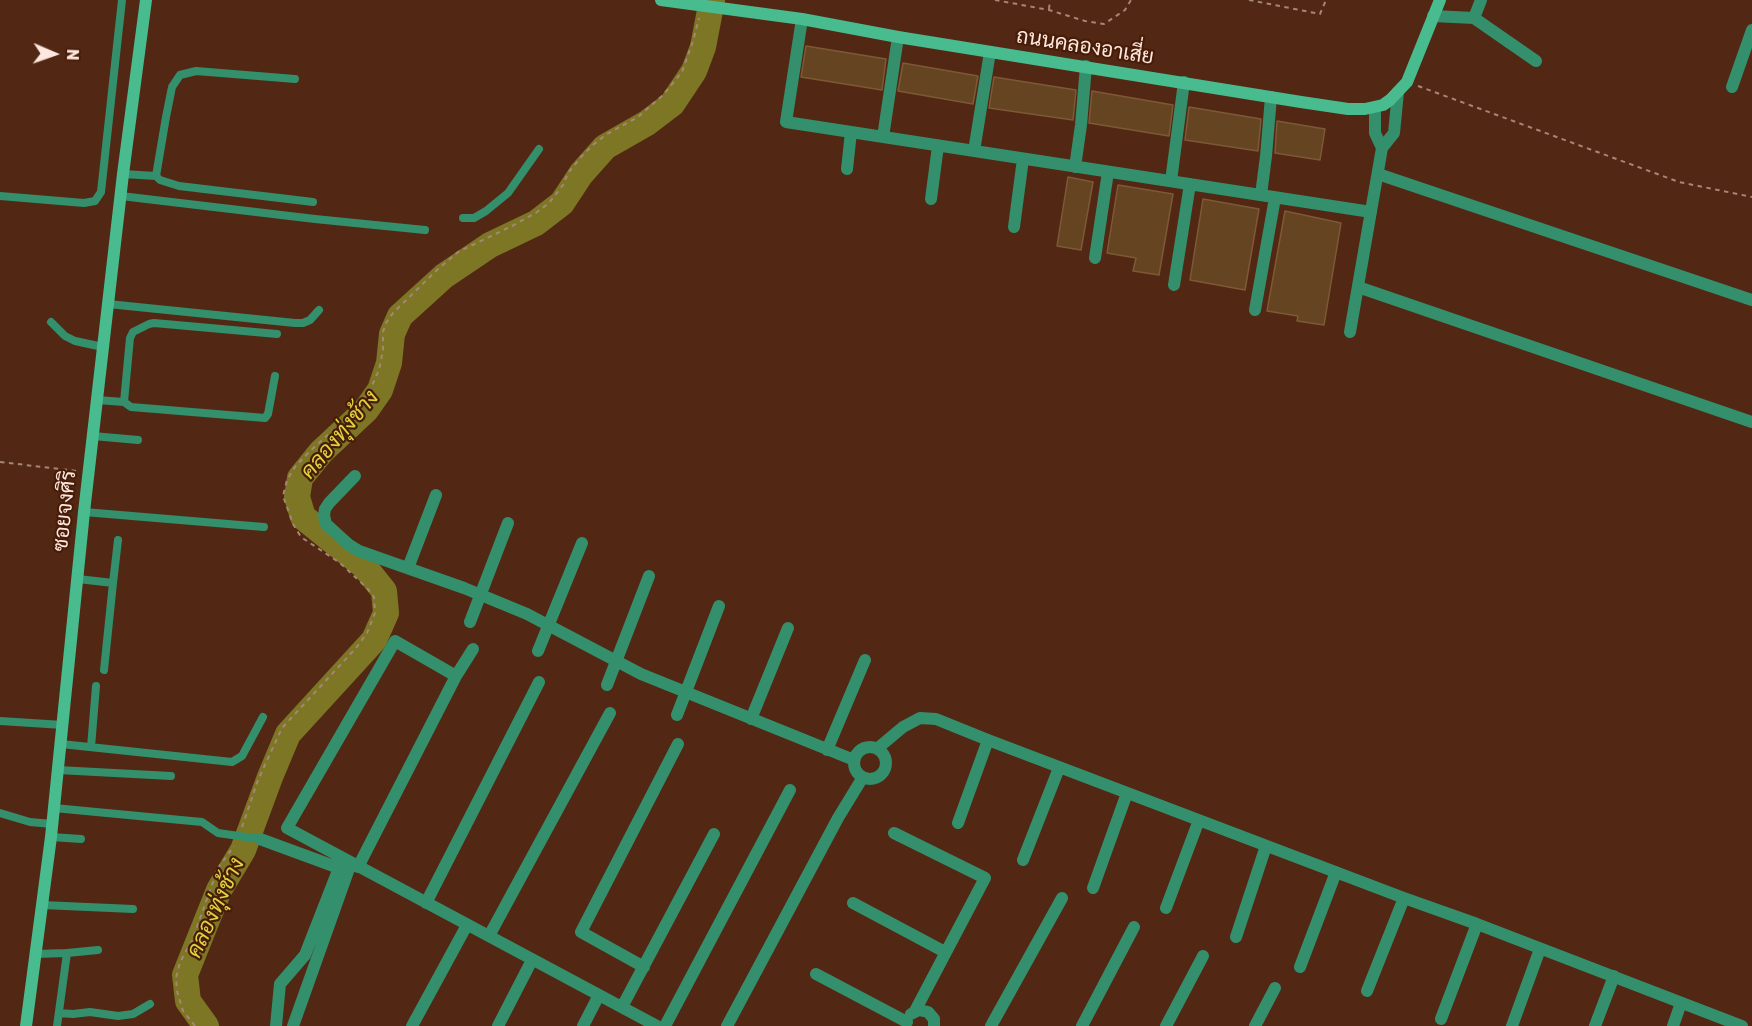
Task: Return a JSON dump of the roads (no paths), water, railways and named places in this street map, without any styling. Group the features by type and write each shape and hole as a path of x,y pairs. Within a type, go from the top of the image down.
{"street":[{"name":"ซอยจงศิริ","path":"26,1026 51,837 84,512 123,174 146,0"},
{"name":"ถนนคลองอาเสี่ย","path":"661,0 697,11 725,8 802,19 898,37 1348,109 1375,107"},
{"path":"1382,148 1376,133 1375,107 1383,105 1407,82 1440,0"},
{"path":"1474,18 1481,0"},
{"path":"1433,16 1474,18 1536,60"},
{"path":"802,19 786,122 1371,212"},
{"path":"1732,87 1752,30"},
{"path":"883,137 898,37"},
{"path":"974,152 990,52"},
{"path":"1075,167 1086,66"},
{"path":"1171,182 1184,82"},
{"path":"1350,332 1382,148 1394,133 1398,92"},
{"path":"1261,195 1271,97"},
{"path":"847,169 851,132"},
{"path":"931,199 938,146"},
{"path":"1014,227 1023,159"},
{"path":"1095,258 1108,172"},
{"path":"1378,174 1752,300"},
{"path":"1174,285 1190,184"},
{"path":"1255,310 1275,198"},
{"path":"1358,287 1752,422"},
{"path":"355,476 329,503 324,516 326,524 349,546 480,595 548,625 641,674 854,760"},
{"path":"408,568 436,495"},
{"path":"470,622 508,523"},
{"path":"538,651 582,543"},
{"path":"607,686 650,576"},
{"path":"676,715 719,606"},
{"path":"751,718 788,628"},
{"path":"456,676 395,641 287,828 657,1026"},
{"path":"293,1026 355,865 456,676 473,649"},
{"path":"827,750 865,660"},
{"path":"426,903 539,681"},
{"path":"489,936 610,713"},
{"path":"878,748 903,727 920,718 936,719 1059,768 1742,1026"},
{"path":"958,823 988,740"},
{"path":"644,967 581,932 678,744"},
{"path":"868,746 878,748 886,757 887,765 878,778 871,779 858,773 854,760 861,748 868,746"},
{"path":"1023,860 1059,768"},
{"path":"727,1026 838,818 863,777"},
{"path":"665,1026 790,790"},
{"path":"1093,888 1127,793"},
{"path":"1166,908 1199,820"},
{"path":"816,974 907,1024 911,1014 915,1011 985,878 894,833"},
{"path":"622,1007 714,834"},
{"path":"260,839 339,868 305,955 280,984 276,1026"},
{"path":"1236,937 1266,846"},
{"path":"1300,967 1336,872"},
{"path":"992,1026 1062,897"},
{"path":"1367,991 1404,898"},
{"path":"853,903 945,952"},
{"path":"1441,1019 1477,924"},
{"path":"412,1026 467,925"},
{"path":"1082,1026 1134,927"},
{"path":"1512,1026 1540,949"},
{"path":"1166,1026 1203,956"},
{"path":"498,1026 532,960"},
{"path":"1595,1026 1614,976"},
{"path":"1255,1026 1275,988"},
{"path":"583,1026 598,995"},
{"path":"1673,1026 1681,1003"},
{"path":"915,1011 928,1012 934,1019 934,1026"}],"lane":[{"path":"0,196 84,203 95,201 101,192 122,0"},
{"path":"156,176 172,87 180,75 196,71 295,79"},
{"path":"463,218 474,218 486,212 508,193 539,149"},
{"path":"123,174 156,176 160,180 179,186 313,202"},
{"path":"121,196 425,230"},
{"path":"108,304 295,323 310,320 319,310"},
{"path":"51,322 65,336 75,341 103,347"},
{"path":"124,402 130,338 133,332 141,327 154,323 277,334"},
{"path":"97,400 124,402 131,407 265,418 275,376"},
{"path":"93,436 138,440"},
{"path":"84,512 264,527"},
{"path":"104,670 118,540"},
{"path":"78,579 113,583"},
{"path":"91,747 96,686"},
{"path":"61,744 232,762 242,756 262,717"},
{"path":"0,721 63,725"},
{"path":"58,770 171,776"},
{"path":"54,808 202,822 218,833 260,839"},
{"path":"0,813 30,822 52,824"},
{"path":"51,837 81,839"},
{"path":"42,905 134,909"},
{"path":"36,954 98,950"},
{"path":"57,1026 67,953"},
{"path":"58,1013 73,1014 90,1011 118,1016 133,1014 150,1004"}],"waterway":[{"name":"คลองทุ่งช้าง","path":"206,1026 188,1001 185,975 219,890 243,850 288,734 374,640 386,613 384,591 364,566 303,517 297,497 300,478 321,452 366,410 380,390 389,363 392,334 400,316 444,276 490,245 536,223 562,203 581,174 605,147 647,123 672,104 694,71 703,47 712,0"}]}
